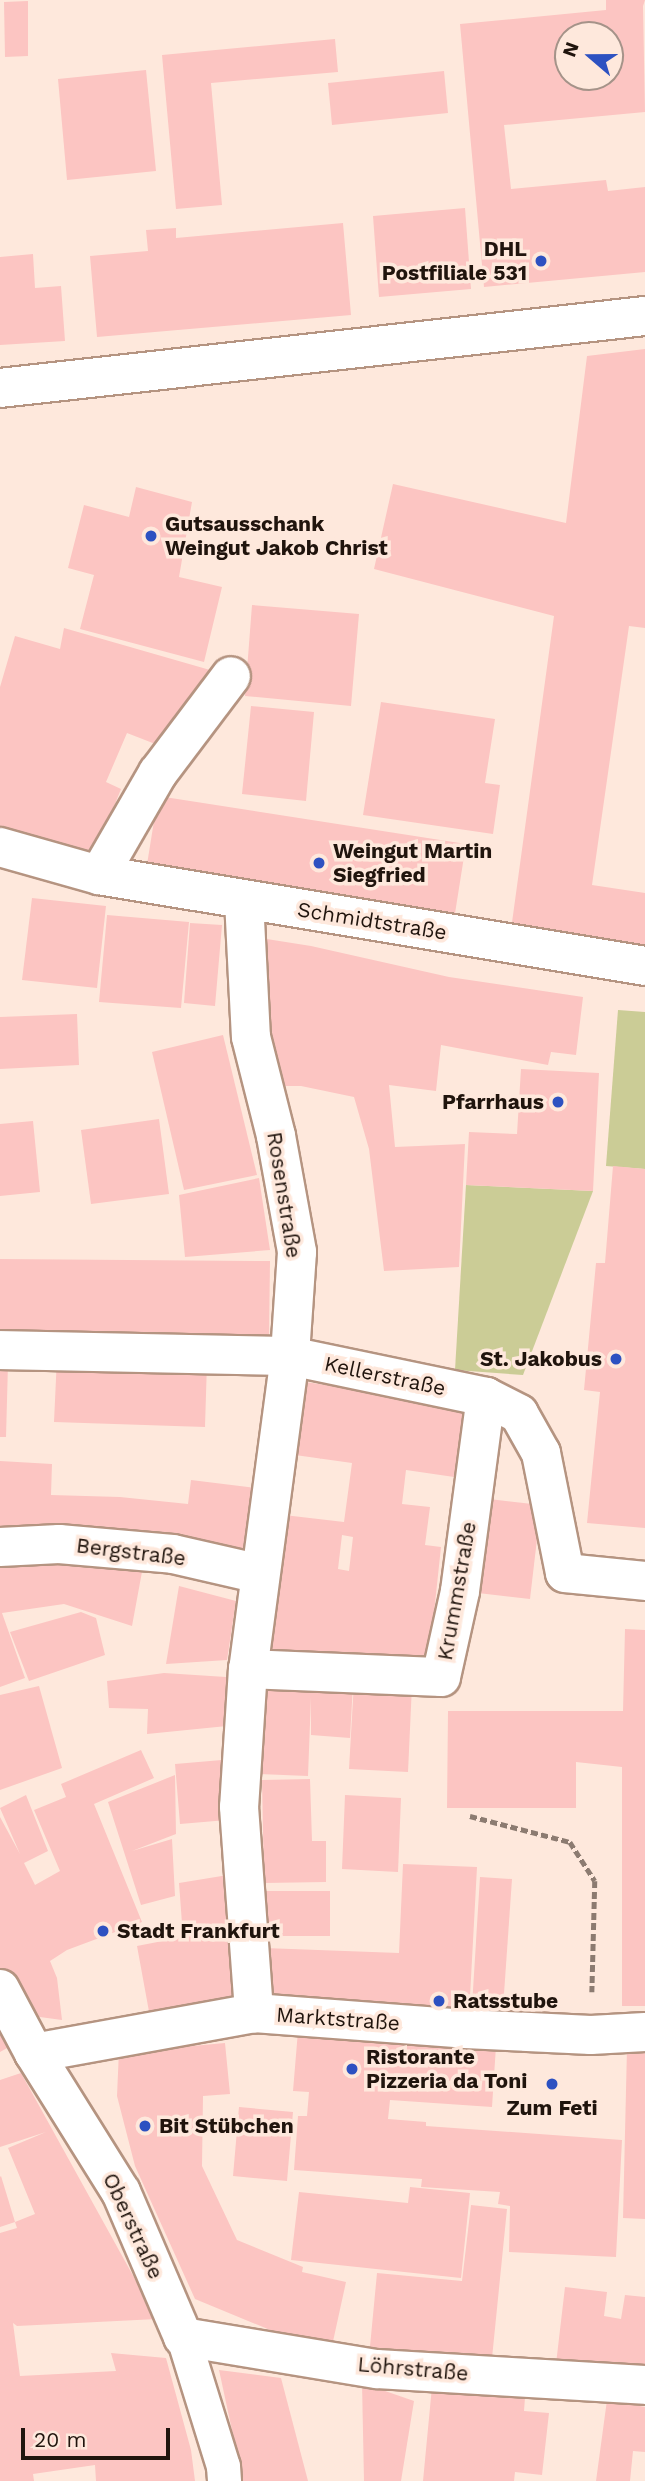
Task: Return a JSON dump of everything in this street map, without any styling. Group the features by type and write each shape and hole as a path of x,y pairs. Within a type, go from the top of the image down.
{"street":[{"path":"0,388 645,316"},
{"path":"99,875 158,773 231,676"},
{"name":"Schmidtstraße","path":"0,847 99,875 645,966"},
{"name":"Rosenstraße","path":"244,900 251,1037 276,1136 297,1252 290,1356 260,1574"},
{"name":"Kellerstraße","path":"0,1350 290,1356 486,1397 519,1414 541,1453 565,1573 645,1581"},
{"name":"Krummstraße","path":"248,1669 441,1677 460,1591 486,1397"},
{"name":"Bergstraße","path":"0,1547 59,1544 173,1555 260,1574"},
{"path":"254,2013 239,1807 248,1669 260,1574"},
{"name":"Oberstraße","path":"0,1989 34,2053 121,2192 183,2337 223,2466 224,2481"},
{"name":"Marktstraße","path":"34,2053 254,2013 591,2035 645,2032"},
{"name":"Löhrstraße","path":"183,2337 377,2369 645,2385"}],"path":[{"path":"470,1816 570,1842 595,1881 591,2035"}],"green space":[{"path":"618,1010 645,1012 645,1169 606,1166"},
{"path":"466,1185 593,1191 523,1375 455,1370"}],"building":[{"path":"606,0 645,0 645,112 504,125 511,189 606,180 608,191 645,187 645,272 484,287 460,24 606,10"},
{"path":"28,1 28,56 5,57 4,2"},
{"path":"335,39 338,72 211,83 222,205 176,209 162,55"},
{"path":"146,70 156,171 67,180 58,79"},
{"path":"444,71 448,113 332,125 328,83"},
{"path":"465,208 471,289 379,297 373,216"},
{"path":"343,223 351,315 97,337 90,256 148,251 146,230 176,228 176,238"},
{"path":"33,254 35,288 61,286 65,341 0,345 0,257"},
{"path":"645,349 645,628 629,626 592,885 645,893 645,953 510,937 554,616 374,569 393,484 566,523 587,356"},
{"path":"136,487 192,502 179,577 222,587 204,662 80,629 94,575 68,568 84,505 129,517"},
{"path":"252,605 359,614 351,706 245,696"},
{"path":"64,628 210,670 163,747 127,733 106,782 121,789 91,864 0,832 0,687 15,636 60,649"},
{"path":"381,702 495,719 485,783 500,785 493,834 363,815"},
{"path":"251,706 314,712 306,801 242,794"},
{"path":"158,796 466,844 453,926 145,877"},
{"path":"32,898 106,906 97,988 22,980"},
{"path":"107,915 189,922 181,1008 99,1002"},
{"path":"190,923 222,925 215,1006 184,1003"},
{"path":"254,937 311,946 449,977 583,997 576,1055 551,1052 548,1065 441,1045 436,1091 389,1085 395,1147 465,1144 459,1267 384,1271 369,1149 354,1097 301,1086 274,1086"},
{"path":"77,1014 79,1065 0,1069 0,1017"},
{"path":"223,1035 257,1175 184,1190 152,1052"},
{"name":"Pfarrhaus","path":"521,1069 599,1073 593,1191 466,1185 469,1132 517,1134"},
{"path":"159,1119 169,1194 91,1204 81,1130"},
{"path":"33,1121 40,1192 0,1196 0,1124"},
{"name":"St. Jakobus","path":"613,1166 645,1169 645,1528 587,1523 600,1392 584,1390 596,1263 605,1263"},
{"path":"259,1178 270,1250 185,1257 179,1195"},
{"path":"0,1259 270,1261 269,1337 0,1333"},
{"path":"57,1357 207,1362 205,1427 54,1422"},
{"path":"0,1364 8,1364 6,1437 0,1437"},
{"path":"298,1381 472,1406 461,1478 406,1470 402,1504 430,1507 425,1545 441,1547 428,1669 269,1653 284,1515 344,1522 352,1463 288,1454","holes":["342,1535 353,1537 349,1571 338,1569"]},
{"path":"0,1461 52,1464 51,1495 120,1497 188,1504 191,1480 256,1488 247,1555 0,1535"},
{"path":"489,1499 541,1505 530,1599 478,1593"},
{"path":"0,1555 144,1561 132,1626 64,1604 2,1613 25,1678 0,1687"},
{"path":"179,1586 236,1601 227,1660 166,1664"},
{"path":"81,1612 96,1618 105,1655 29,1681 10,1632"},
{"path":"625,1629 645,1630 645,2006 622,2006 622,1767 576,1762 576,1808 447,1808 448,1711 623,1711"},
{"path":"164,1673 226,1677 227,1726 147,1734 148,1709 109,1708 107,1681"},
{"path":"354,1682 412,1685 408,1772 349,1769"},
{"path":"266,1683 353,1684 350,1738 311,1735 311,1697 308,1776 259,1774"},
{"path":"39,1686 62,1768 0,1790 0,1695"},
{"path":"141,1750 154,1778 94,1804 142,1922 67,1950 50,1961 57,1978 62,2020 25,2015 0,1969 0,1817 20,1854 0,1808 26,1795 48,1851 24,1863 35,1885 60,1871 34,1810 66,1797 61,1784"},
{"path":"222,1760 227,1820 180,1824 175,1764"},
{"path":"175,1775 176,1834 132,1851 172,1839 175,1896 141,1905 108,1802"},
{"path":"310,1779 312,1841 326,1841 326,1882 264,1883 262,1780"},
{"path":"345,1795 401,1798 398,1872 342,1869"},
{"path":"403,1864 477,1867 469,2015 262,2007 264,1948 399,1953"},
{"path":"234,1874 241,2000 150,2017 137,1946 183,1937 179,1883"},
{"path":"480,1877 512,1879 503,2008 472,2006"},
{"path":"262,1891 330,1891 330,1936 262,1936"},
{"path":"0,2030 9,2047 0,2052"},
{"path":"298,2031 496,2046 492,2107 390,2100 388,2119 426,2122 426,2126 622,2140 616,2257 509,2252 510,2206 498,2204 500,2192 421,2187 422,2179 294,2170 298,2116 307,2116 309,2092 293,2091"},
{"path":"225,2043 230,2094 203,2096 202,2166 237,2240 303,2267 302,2272 346,2282 332,2346 287,2337 195,2299 135,2166 117,2096 119,2050"},
{"path":"627,2048 645,2048 645,2219 623,2218"},
{"path":"21,2073 157,2319 17,2326 13,2323 20,2376 116,2371 111,2353 166,2358 191,2450 195,2481 96,2481 95,2465 33,2474 34,2481 0,2481 0,2233 17,2228 15,2222 35,2214 8,2148 46,2132 0,2147 0,2080"},
{"path":"239,2107 293,2112 287,2181 233,2176"},
{"path":"0,2177 15,2222 0,2227"},
{"path":"410,2187 470,2193 461,2278 291,2260 299,2192 408,2203"},
{"path":"471,2205 507,2209 491,2368 369,2357 377,2273 462,2281"},
{"path":"565,2287 607,2292 604,2316 621,2319 625,2295 645,2297 645,2375 556,2364"},
{"path":"219,2370 281,2378 308,2481 243,2481"},
{"path":"433,2376 526,2384 524,2411 549,2413 542,2475 515,2472 514,2481 423,2481"},
{"path":"362,2383 414,2401 401,2481 364,2481"},
{"path":"607,2400 645,2407 645,2452 633,2451 630,2481 596,2481"}],"place":[{"name":"DHL Postfiliale 531","path":"541,261"},
{"name":"Gutsausschank Weingut Jakob Christ","path":"151,536"},
{"name":"Weingut Martin Siegfried","path":"319,863"},
{"name":"Pfarrhaus","path":"558,1102"},
{"name":"St. Jakobus","path":"616,1359"},
{"name":"Stadt Frankfurt","path":"103,1931"},
{"name":"Ratsstube","path":"439,2001"},
{"name":"Ristorante Pizzeria da Toni","path":"352,2069"},
{"name":"Zum Feti","path":"552,2084"},
{"name":"Bit Stübchen","path":"145,2126"}]}
